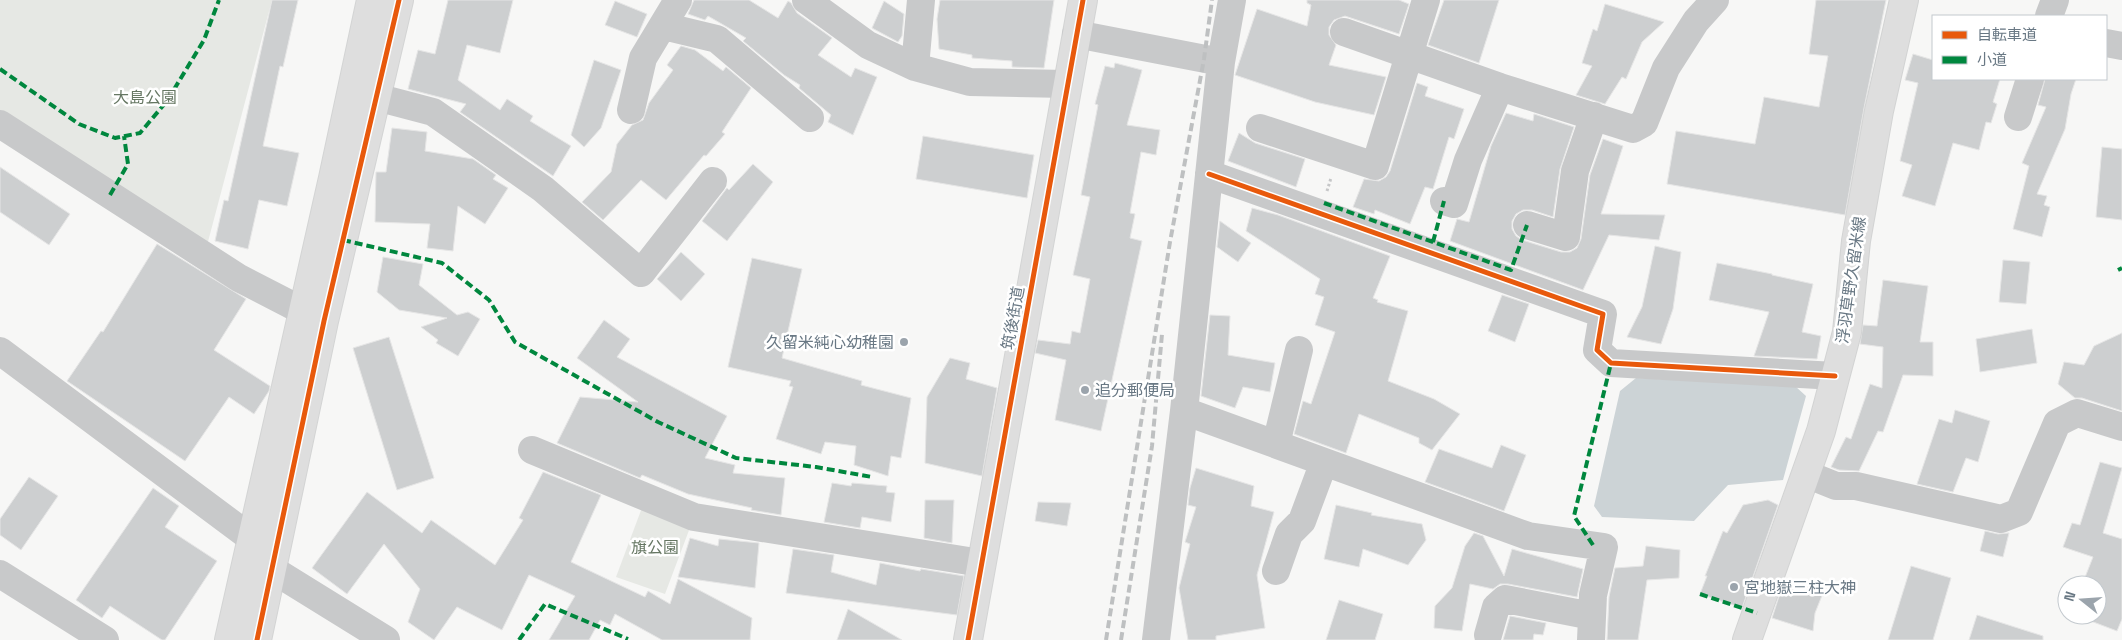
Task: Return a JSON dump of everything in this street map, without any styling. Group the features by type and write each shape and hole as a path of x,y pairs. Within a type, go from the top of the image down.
{"street":[{"path":"229,640 371,0"},
{"path":"257,640 324,321 399,0"},
{"path":"631,110 643,58 678,0"},
{"path":"806,0 868,46 915,67 970,82 1067,84"},
{"path":"915,67 921,0"},
{"name":"筑後街道","path":"968,640 1083,0"},
{"path":"1156,640 1184,411 1221,62 1232,0"},
{"path":"1260,128 1375,166 1426,0"},
{"path":"1344,32 1500,86 1633,129 1644,123 1666,68 1696,21 1715,0"},
{"name":"浮羽草野久留米線","path":"1747,640 1821,431 1847,332 1856,241 1879,111 1904,0"},
{"path":"2049,15 2054,0"},
{"path":"663,26 717,38 810,118"},
{"path":"1076,34 1221,62"},
{"path":"2107,43 2122,46"},
{"path":"2018,117 2030,80"},
{"path":"1444,201 1454,204 1468,160 1500,86"},
{"path":"376,97 433,112 543,189 641,273 714,181"},
{"path":"1527,225 1566,237 1576,171 1594,116"},
{"path":"0,124 239,278 303,311"},
{"path":"1209,174 1603,314 1597,350 1611,363 1835,376"},
{"path":"1276,444 1299,350"},
{"path":"0,351 251,538 273,570 386,640"},
{"path":"1184,411 1528,536 1604,547 1593,595 1592,628 1505,599 1496,607 1488,635"},
{"path":"1806,474 1836,486 1856,486 2001,519 2019,512 2057,423 2077,413 2122,428"},
{"path":"532,450 694,517 982,563"},
{"path":"1276,571 1289,534 1302,521 1324,462"},
{"path":"0,574 105,640"}],"path":[{"path":"1321,214 1337,153"}],"green space":[{"name":"大島公園","path":"0,0 272,0 205,253 0,120"},
{"name":"旗公園","path":"646,497 694,517 665,594 616,577"}],"shaded area":[{"path":"1636,378 1795,386 1806,396 1783,480 1728,485 1694,521 1602,517 1594,506 1620,391"}],"building":[{"path":"272,0 298,0 283,67 280,66 263,146 299,153 287,206 259,200 248,249 215,241 224,200 228,201"},
{"path":"448,0 513,0 500,53 467,45 458,80 500,110 507,99 533,116 530,121 571,146 553,176 460,112 466,104 408,89 418,50 435,54"},
{"path":"694,0 749,0 778,18 788,1 791,3 797,13 832,38 818,55 851,77 855,68 877,77 853,135 828,122 831,115 799,88 800,85 784,75 743,41 746,38 708,16 705,20 688,14"},
{"path":"940,0 1054,0 1044,68 1012,67 1012,61 972,58 972,55 939,49 937,19"},
{"path":"1307,0 1399,0 1409,4 1399,34 1345,16 1334,20 1329,27 1329,35 1336,45 1329,65 1386,77 1374,115 1315,102 1235,75 1257,9 1307,26 1311,5 1307,3"},
{"path":"1444,0 1499,0 1479,63 1428,45"},
{"path":"1816,0 1886,0 1845,215 1667,184 1676,131 1755,144 1764,97 1819,107 1828,56 1809,54"},
{"path":"615,1 647,14 637,37 605,25"},
{"path":"884,1 904,14 902,36 898,42 872,28"},
{"path":"1605,4 1664,22 1642,42 1626,79 1622,77 1605,104 1576,95 1592,66 1582,63 1593,29 1597,31"},
{"path":"681,46 695,50 723,71 726,67 751,88 722,132 725,134 706,156 704,155 666,200 641,180 603,220 582,202 611,172 617,144 632,125 643,120 649,103 673,70 667,65"},
{"path":"1913,54 1932,60 1932,80 2000,80 1993,102 1997,104 1991,123 1986,122 1979,150 1953,143 1935,206 1902,196 1912,165 1900,161 1918,83 1905,80"},
{"path":"594,60 621,70 601,128 584,147 571,135"},
{"path":"1115,63 1142,70 1127,125 1160,130 1156,155 1141,152 1130,213 1135,214 1130,238 1142,241 1101,431 1055,420 1066,360 1035,353 1038,340 1070,344 1072,331 1080,333 1090,279 1073,275 1090,197 1081,195 1098,105 1095,104 1105,66 1114,68"},
{"path":"2045,80 2076,80 2071,94 2065,129 2037,194 2047,196 2044,205 2050,207 2042,237 2013,229 2029,166 2022,163 2046,107 2038,105"},
{"path":"1417,83 1428,87 1425,96 1464,109 1454,139 1449,137 1433,189 1425,187 1410,224 1375,210 1374,214 1353,207 1364,179 1379,181 1386,177 1390,171"},
{"path":"1506,113 1533,121 1534,114 1574,127 1560,169 1553,217 1532,210 1523,210 1516,214 1512,221 1512,229 1516,236 1522,240 1561,252 1570,252 1577,248 1581,239 1590,175 1603,139 1623,146 1601,214 1665,215 1659,240 1609,235 1583,290 1450,241 1457,219 1469,222 1491,146"},
{"path":"392,128 427,132 425,151 473,159 496,175 493,179 508,188 485,224 458,206 453,251 427,248 430,224 375,222 376,172 386,172"},
{"path":"1239,133 1255,143 1305,159 1296,187 1228,161"},
{"path":"923,136 1034,155 1027,198 916,179"},
{"path":"2102,147 2122,149 2122,220 2096,217"},
{"path":"753,164 773,182 727,241 702,221 727,188 729,190"},
{"path":"0,167 70,214 49,245 0,212"},
{"path":"1252,208 1278,215 1390,256 1373,298 1378,300 1377,302 1408,311 1388,381 1434,399 1460,414 1432,450 1419,443 1419,438 1359,414 1346,453 1294,434 1303,401 1311,404 1335,332 1315,325 1324,297 1315,294 1320,279 1246,231"},
{"path":"1220,221 1251,243 1238,262 1217,247"},
{"path":"157,244 246,299 214,350 270,386 269,391 254,414 229,397 185,461 67,381 101,331 103,332"},
{"path":"1655,246 1681,252 1673,309 1661,344 1627,337 1642,307"},
{"path":"681,252 705,274 681,301 657,279"},
{"path":"383,257 423,264 419,285 457,315 468,312 480,319 458,356 436,343 438,340 421,327 447,318 399,310 377,292"},
{"path":"752,258 802,269 782,358 862,381 861,385 911,398 901,458 891,456 888,476 854,465 856,446 825,442 821,454 776,439 793,387 789,386 791,381 728,367"},
{"path":"2003,260 2030,262 2026,304 1999,302"},
{"path":"1717,263 1813,284 1802,332 1821,336 1817,359 1754,356 1769,312 1709,300"},
{"path":"1883,280 1928,286 1920,342 1933,342 1933,376 1903,375 1883,432 1878,431 1859,471 1839,470 1831,467 1846,437 1851,439 1870,384 1882,388 1883,347 1860,344 1863,325 1877,326"},
{"path":"1502,295 1529,304 1515,342 1488,331"},
{"path":"1210,315 1230,316 1228,355 1275,363 1270,392 1243,387 1235,408 1201,396"},
{"path":"604,320 630,339 617,357 727,416 705,458 735,465 733,473 785,478 781,515 751,510 752,508 688,494 642,475 640,478 557,443 580,397 638,402 577,358"},
{"path":"2032,329 2037,363 1980,372 1976,339"},
{"path":"2122,333 2122,411 2082,398 2075,398 2058,384 2064,362 2084,365 2094,346"},
{"path":"389,337 434,478 397,490 353,348"},
{"path":"950,358 970,363 966,379 997,388 982,476 925,463 927,397"},
{"path":"1955,410 1990,421 1978,462 1966,458 1953,492 1917,484 1939,419 1952,423"},
{"path":"1501,445 1526,455 1504,511 1425,482 1439,449 1492,468"},
{"path":"2100,462 2122,468 2103,533 2122,539 2122,619 2117,631 2101,625 2107,625 2107,575 2086,575 2093,557 2063,547 2072,523 2080,525"},
{"path":"1196,468 1254,486 1251,506 1274,512 1257,575 1265,628 1216,636 1216,640 1188,640 1179,588 1190,544 1185,542 1196,507 1188,505 1190,488"},
{"path":"543,472 601,495 571,562 645,597 648,591 670,604 678,579 752,618 750,640 662,640 615,614 610,625 600,620 589,640 549,640 575,596 529,575 502,630 457,607 434,640 408,622 420,589 384,544 347,594 312,568 367,492 422,533 431,520 495,565 523,520 519,518"},
{"path":"29,477 58,496 21,550 0,535 0,519"},
{"path":"832,483 851,486 852,483 887,486 886,492 895,493 891,522 862,517 860,528 824,522"},
{"path":"153,488 179,506 165,527 217,561 165,640 162,640 110,606 102,618 76,600"},
{"path":"925,500 954,500 952,543 924,538"},
{"path":"1768,500 1778,505 1742,608 1700,594 1723,531 1727,533 1743,505"},
{"path":"1038,502 1071,503 1067,526 1035,521"},
{"path":"1336,505 1372,513 1371,515 1422,524 1426,540 1408,565 1363,549 1359,567 1324,559"},
{"path":"1985,531 1998,534 2009,533 2003,557 1980,551"},
{"path":"1474,533 1483,536 1504,576 1512,549 1583,569 1577,597 1508,584 1500,584 1493,589 1470,584 1462,631 1434,628 1435,606 1452,588 1465,546"},
{"path":"690,538 718,546 719,539 759,543 755,588 678,577"},
{"path":"1646,546 1680,550 1679,578 1647,580 1638,640 1607,640 1609,597 1615,568 1643,566"},
{"path":"793,549 834,555 831,572 876,585 880,563 920,571 921,569 964,576 957,615 786,593"},
{"path":"1911,566 1951,578 1933,640 1888,640"},
{"path":"1795,583 1823,593 1815,613 1813,631 1772,618 1783,584 1793,587"},
{"path":"1339,600 1383,614 1375,640 1326,640"},
{"path":"848,609 902,640 837,640"},
{"path":"1977,615 2043,636 2043,640 1969,640"},
{"path":"1510,616 1546,623 1543,635 1534,634 1533,640 1503,640"}],"railway":[{"path":"1106,640 1170,242 1204,59 1212,0"},
{"path":"1121,640 1152,446 1162,334"}],"marked path":[{"path":"0,69 79,124 115,138 140,133 167,101 204,40 219,0"},
{"path":"110,195 128,164 124,136"},
{"path":"1433,242 1444,201"},
{"path":"1324,203 1511,270 1527,225"},
{"path":"343,240 442,263 489,300 515,342 658,422 736,458 816,467 872,477"},
{"path":"2118,270 2122,268"},
{"path":"1593,545 1574,516 1611,363"},
{"path":"1700,594 1757,613"},
{"path":"519,640 545,604 628,639"}],"cycle path":[{"path":"257,640 324,321 399,0"},
{"path":"968,640 1083,0"},
{"path":"1209,174 1603,314 1597,350 1611,363 1835,376"}],"place":[{"name":"久留米純心幼稚園","path":"904,342"},
{"name":"追分郵便局","path":"1085,390"},
{"name":"宮地嶽三柱大神","path":"1734,587"}]}
